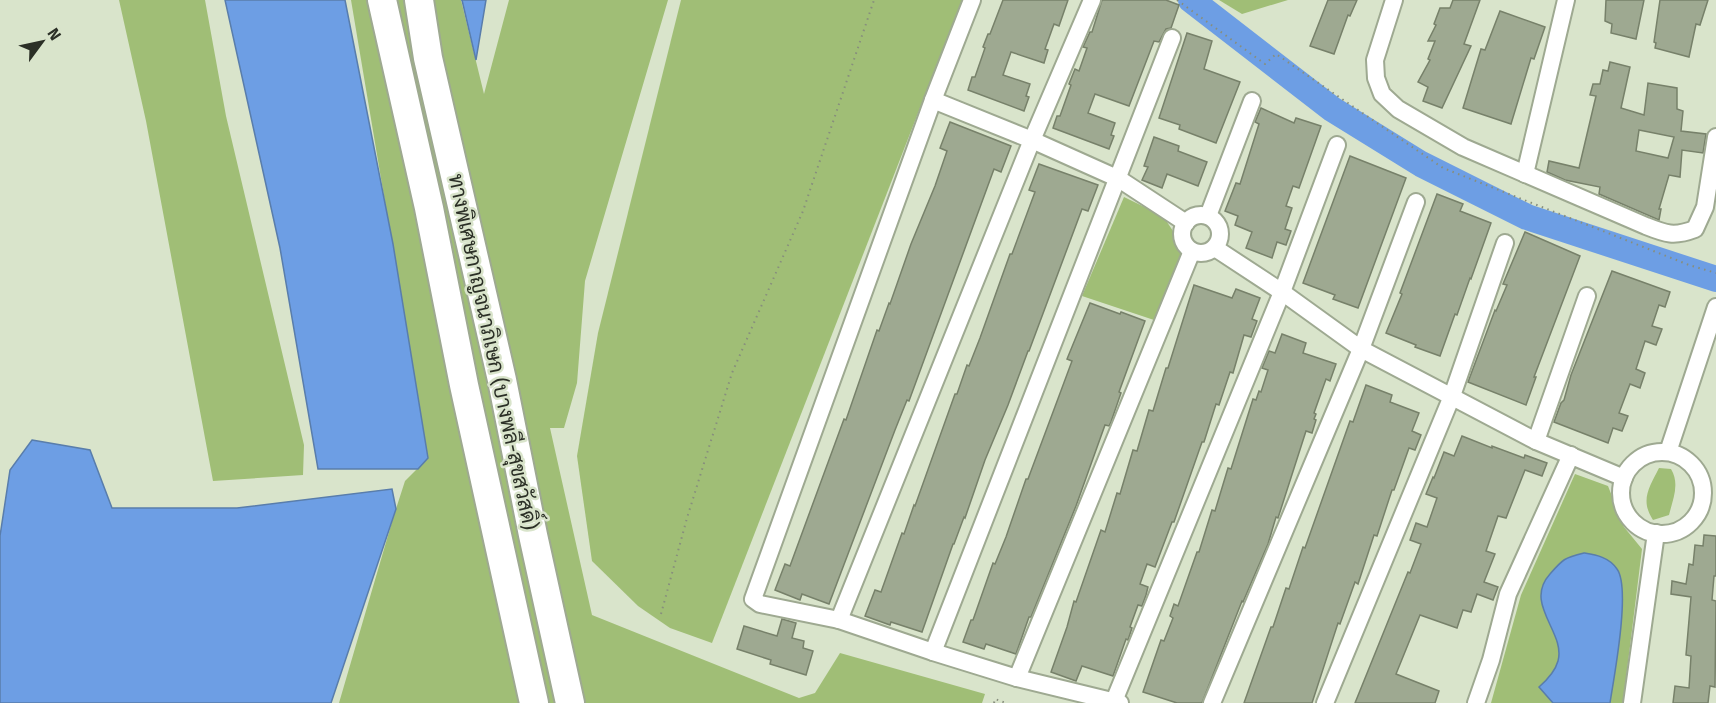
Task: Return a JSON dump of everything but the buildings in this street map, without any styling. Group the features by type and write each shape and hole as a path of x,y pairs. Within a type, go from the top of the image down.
{"highway":[{"name":"ทางพิเศษกาญจนาภิเษก (บางพลี-สุขสวัสดิ์)","path":"382,0 429,208 464,385 534,703"},
{"name":"ทางพิเศษกาญจนาภิเษก (บางพลี-สุขสวัสดิ์)","path":"419,0 428,58 502,380 570,703"}],"street":[{"path":"972,0 933,100 753,596 754,601 760,604 839,620 1017,678 1117,702 1282,292 1337,145"},
{"path":"839,620 1032,140 1092,0"},
{"path":"1394,0 1375,60 1376,78 1382,94 1398,109 1463,147 1663,233 1682,234 1695,229 1705,207 1716,137"},
{"path":"1525,174 1566,0"},
{"path":"933,652 1172,38"},
{"path":"933,100 1032,140 1119,179 1186,223"},
{"path":"1208,216 1252,101"},
{"path":"1212,703 1361,349 1416,202"},
{"path":"1196,216 1208,216 1218,224 1219,242 1215,248 1204,253 1192,251 1183,241 1183,229 1186,223 1196,216"},
{"path":"1325,703 1452,396 1505,243"},
{"path":"1215,248 1282,292 1361,349 1536,441 1624,478"},
{"path":"1017,678 1192,251"},
{"path":"1536,441 1587,296"},
{"path":"1668,452 1716,307"},
{"path":"1668,452 1682,456 1700,477 1704,490 1702,503 1708,512 1677,532 1664,534 1651,532 1639,527 1629,517 1623,505 1621,491 1624,478 1631,466 1642,457 1668,452"},
{"path":"1476,703 1491,660 1508,594 1571,455"},
{"path":"1632,703 1656,533"}],"path":[{"path":"661,614 687,518 732,373 803,211 874,0"},
{"path":"994,703 995,699 1006,703"}],"green space":[{"path":"119,0 205,0 226,116 304,445 303,475 213,481 146,121"},
{"path":"351,0 461,0 484,94 509,0 668,0 585,281 577,383 564,428 550,428 592,615 799,698 815,693 840,653 985,694 982,703 339,703 405,481 428,458"},
{"path":"681,0 962,0 712,643 670,628 638,606 592,561 577,456 598,333"},
{"path":"1219,0 1288,0 1242,14"},
{"path":"1124,197 1163,216 1173,231 1181,255 1157,321 1082,296"},
{"path":"1659,468 1671,469 1675,480 1675,492 1669,515 1653,520 1647,506 1647,494"},
{"path":"1575,474 1608,486 1624,527 1642,549 1623,703 1491,703 1521,595"}],"water":[{"path":"225,0 345,0 393,244 428,458 418,469 318,469 280,248"},
{"path":"462,0 486,0 476,60"},
{"path":"32,440 90,450 112,508 237,508 392,489 396,509 331,703 0,703 0,536 10,470"},
{"path":"1584,553 1606,559 1617,569 1621,579 1622,613 1610,703 1553,703 1539,687 1555,669 1559,650 1543,607 1541,596 1543,585 1561,562"}],"waterway":[{"path":"1191,0 1332,109 1421,164 1527,217 1716,279"}]}
